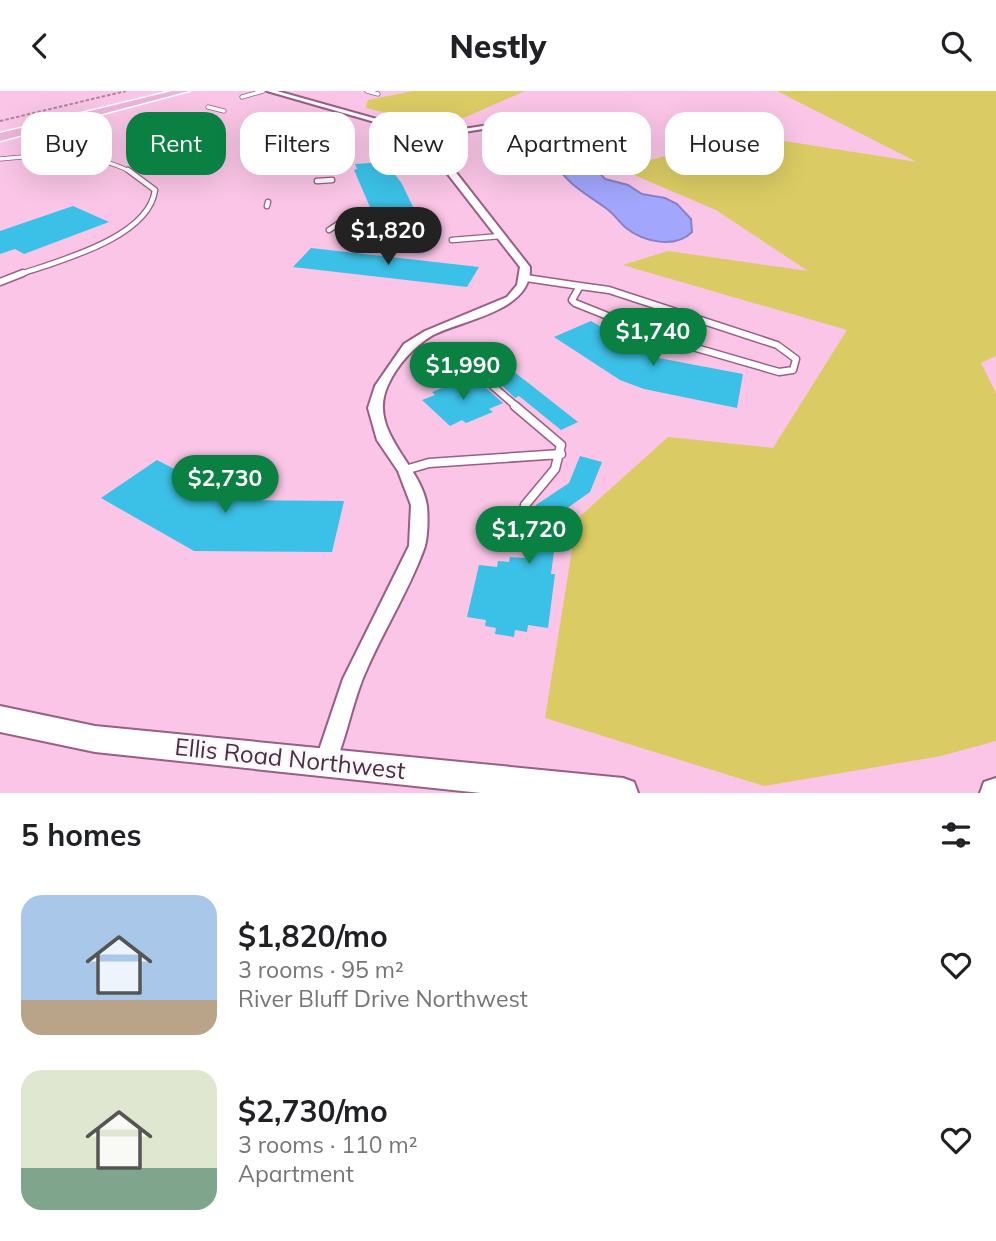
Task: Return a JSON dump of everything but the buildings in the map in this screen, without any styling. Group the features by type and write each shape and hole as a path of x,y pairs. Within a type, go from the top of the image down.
{"main road":[{"path":"0,134 165,91"},
{"path":"0,134 184,91"}],"street":[{"path":"270,91 369,119"},
{"path":"326,762 353,679 417,546 419,505 405,470 384,440 375,408 381,386 408,347 429,333 511,299 519,292 526,278 525,267 453,175"},
{"name":"Ellis Road Northwest","path":"0,719 95,739 623,793"}],"lane":[{"path":"257,101 242,97 263,91"},
{"path":"367,91 378,93"},
{"path":"208,107 224,111"},
{"path":"0,159 80,157 146,179 155,190 154,202 146,214 131,227 0,282"},
{"path":"317,181 332,180"},
{"path":"329,230 341,222"},
{"path":"452,240 501,236"},
{"path":"526,278 581,284 609,290 777,345 796,359 797,364 793,370 779,372 664,339 575,303 572,300 581,284"},
{"path":"471,367 561,445 561,454 554,473 524,507 518,540"},
{"path":"405,470 429,463 561,454"}],"path":[{"path":"0,121 126,91"}],"shaded area":[{"path":"413,91 525,91 468,116 468,112 382,112 366,108 368,100"},
{"path":"777,91 996,91 996,356 981,363 996,393 996,741 941,756 764,786 545,718 577,519 668,437 773,448 847,330 623,265 668,251 808,271 716,210 634,175 651,175 651,160 665,156 665,175 784,175 784,141 917,162"}],"water":[{"path":"602,175 605,179 628,185 642,194 665,198 677,204 691,219 692,232 677,241 668,242 642,237 623,226 610,211 577,188 565,176"}]}
